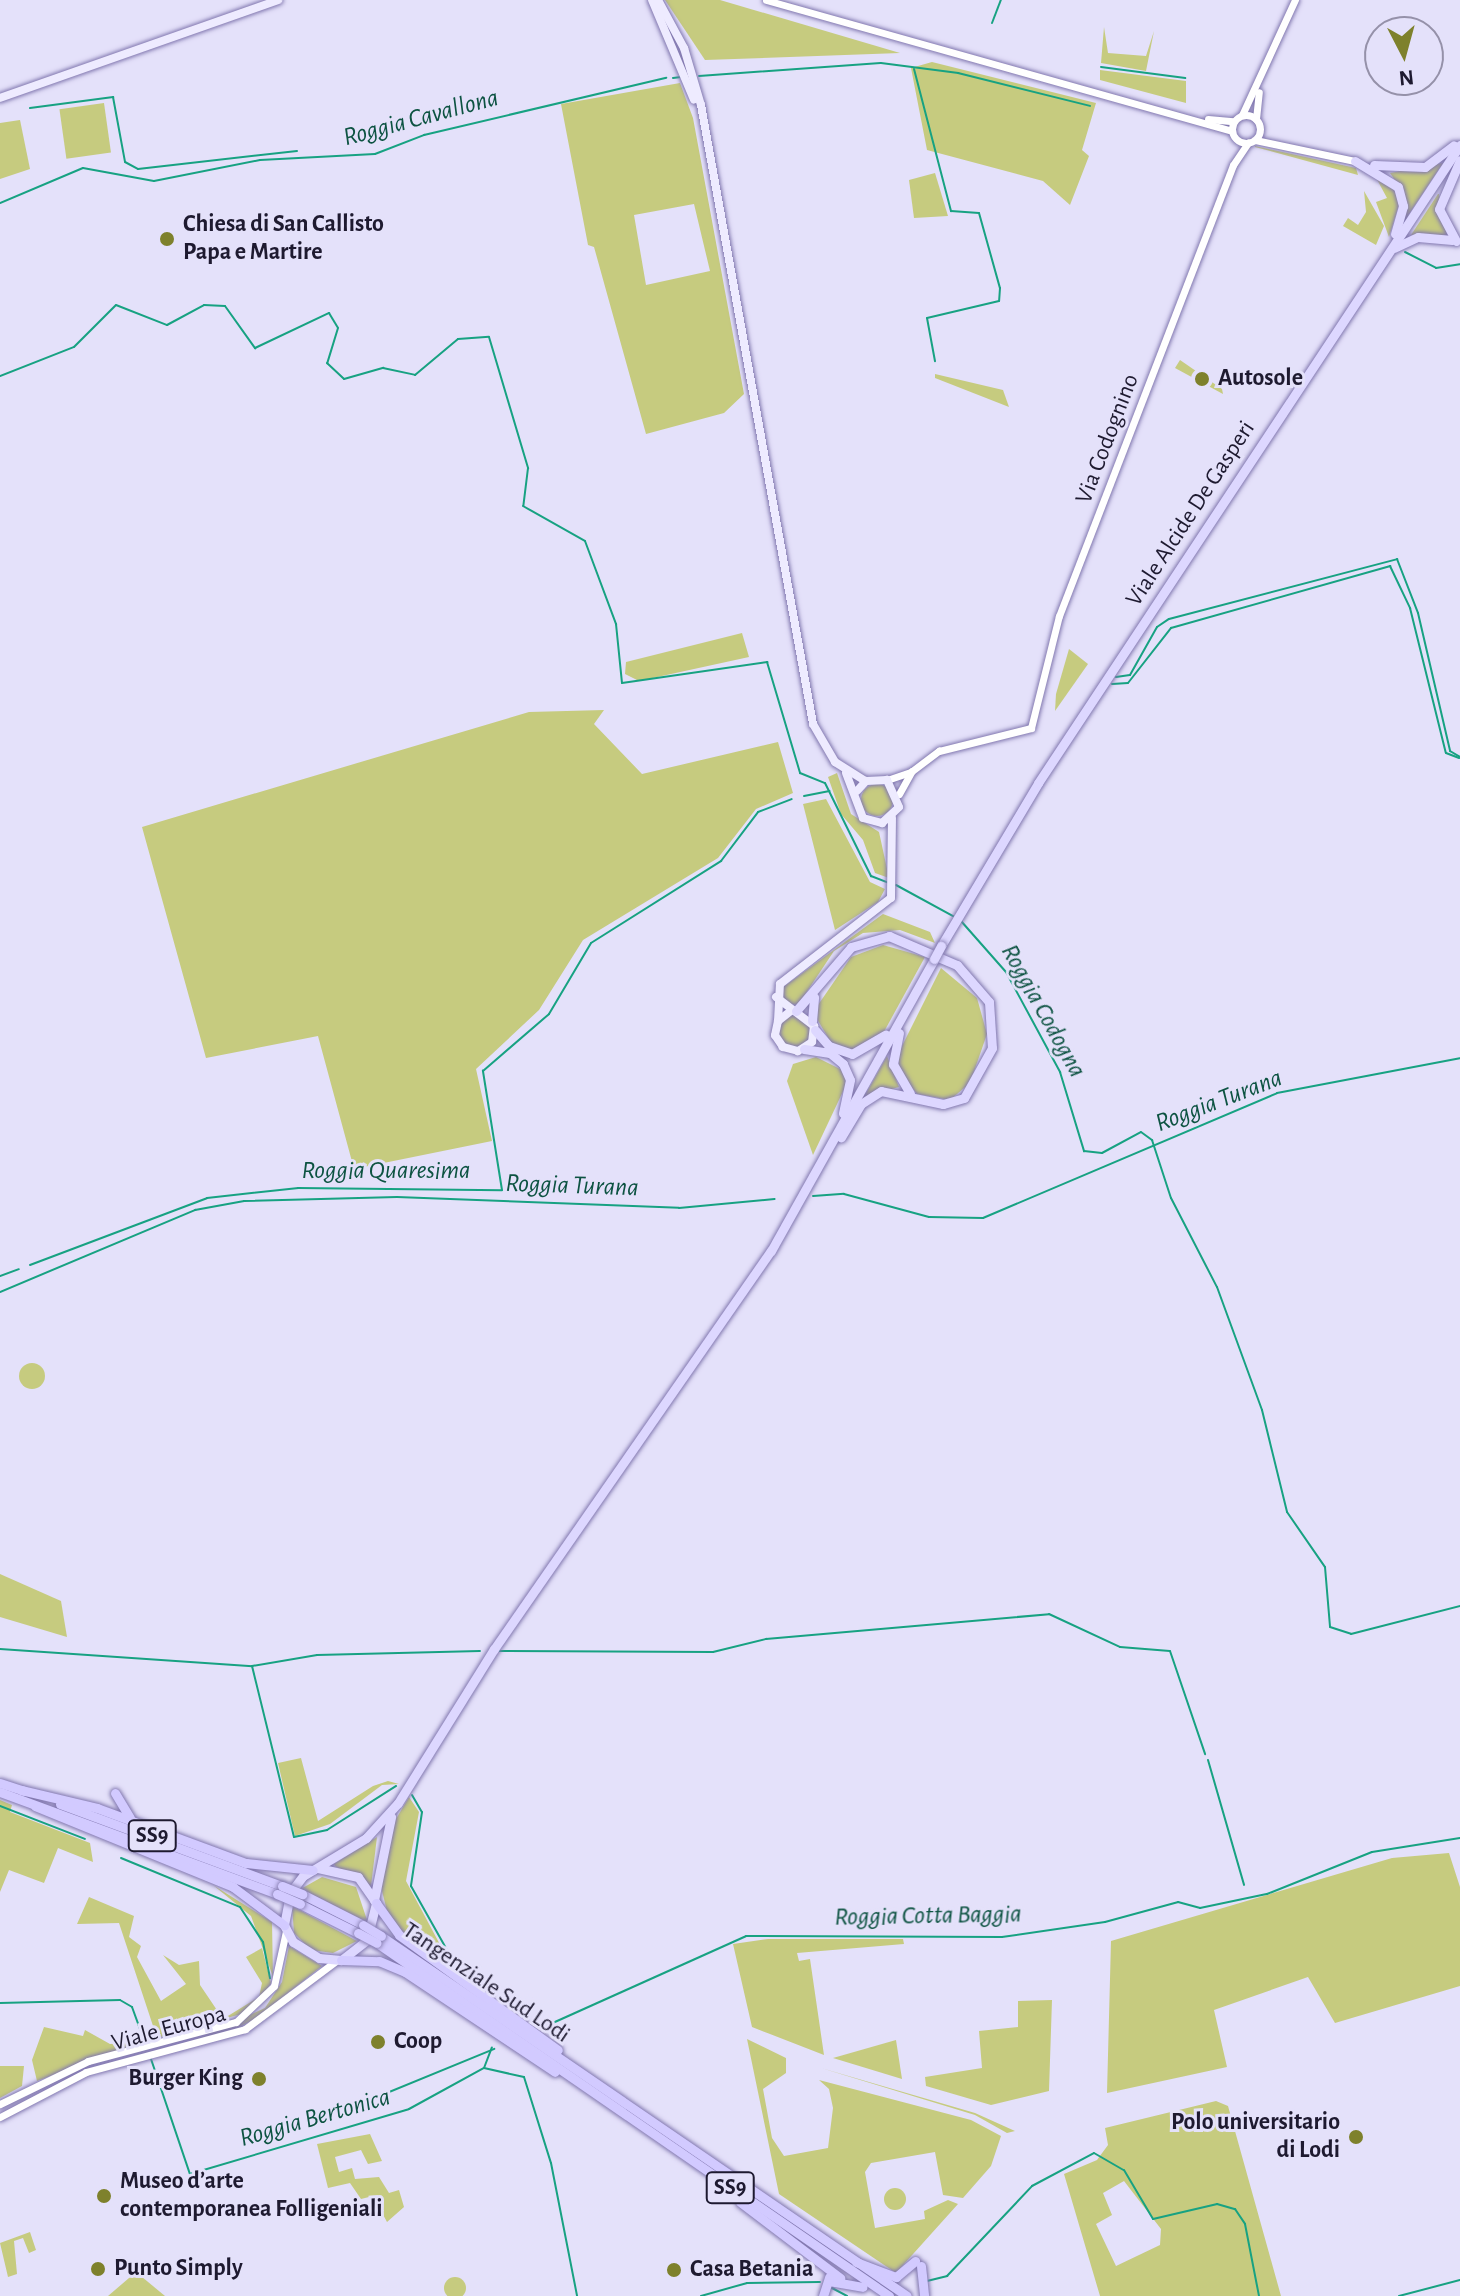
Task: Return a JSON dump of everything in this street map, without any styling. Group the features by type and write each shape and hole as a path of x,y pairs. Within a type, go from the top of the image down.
{"highway":[{"name":"Tangenziale Sud Lodi","path":"0,1783 280,1890 360,1929 567,2063 842,2257 907,2296"},
{"path":"21,1790 97,1808 246,1863 315,1869"},
{"name":"Tangenziale Sud Lodi","path":"0,1792 280,1890"},
{"path":"97,1808 115,1793 132,1820"},
{"path":"29,1802 70,1826 233,1887 285,1928"},
{"path":"375,1902 399,1935 532,2026 567,2063"},
{"name":"SS9","path":"379,1940 725,2185 889,2296"},
{"path":"338,1960 379,1961 405,1972 573,2078"},
{"path":"725,2185 772,2232 840,2278 880,2296"},
{"path":"842,2257 896,2277 918,2263 924,2296"},
{"path":"823,2296 829,2281 825,2269"},
{"path":"829,2281 840,2278"}],"main road":[{"path":"0,98 278,0"},
{"path":"652,0 705,135"},
{"path":"658,0 692,72 813,724 857,791 858,812 876,823 890,841"},
{"path":"1355,161 1413,170 1434,163 1460,142"},
{"name":"Viale Alcide De Gasperi","path":"904,1013 961,910 1460,142"},
{"path":"1388,253 1418,237 1456,241 1439,209 1460,160"},
{"path":"1355,161 1386,175 1400,192 1399,226 1382,262"},
{"path":"833,1142 850,1080 838,1057 779,1044 776,996 782,981 872,917 894,891 896,879 890,841 899,794 887,780 866,781 846,772"},
{"path":"857,791 866,781"},
{"path":"876,823 892,818"},
{"path":"778,1021 814,997 838,959 876,938 904,938 967,973 993,1016 982,1077 953,1103 893,1090 870,1096 833,1142"},
{"path":"776,996 814,1026 829,1046 852,1054 882,1041 904,1013"},
{"path":"804,1049 814,1026 814,997"},
{"path":"904,1013 893,1064 912,1095"},
{"path":"398,1803 366,1838 315,1869 290,1893 285,1928 304,1952 338,1960 367,1940 375,1902 379,1850 398,1803 494,1649 728,1318 833,1142 904,1013"},
{"path":"315,1869 358,1877 375,1902"}],"street":[{"path":"766,0 1199,118 1233,121 1242,115 1260,86 1295,0"},
{"name":"Via Codognino","path":"912,771 946,748 1029,731 1059,616 1233,165 1251,142 1258,122 1260,86"},
{"path":"1242,115 1258,122 1279,141"},
{"path":"1199,118 1251,142 1279,141 1355,161"},
{"name":"Via Codognino","path":"1233,121 1233,165"},
{"path":"887,780 912,771"},
{"path":"899,794 912,771"},
{"name":"Viale Europa","path":"0,2104 88,2061 236,2022 256,2008 280,1974 285,1928"},
{"name":"Viale Europa","path":"0,2117 76,2076 245,2029 338,1960"}],"green space":[{"path":"665,0 720,0 900,53 705,60"},
{"path":"1104,27 1108,53 1146,56 1154,31 1146,71 1101,63"},
{"path":"932,62 1096,103 1082,150 1089,156 1070,205 1043,181 927,150 911,68"},
{"path":"1100,70 1186,81 1186,103 1100,80"},
{"path":"680,83 693,118 744,394 724,413 646,434 594,247 588,245 561,104","holes":["694,204 710,271 646,285 634,215"]},
{"path":"104,103 111,153 66,159 59,109"},
{"path":"20,120 30,169 0,179 0,123"},
{"path":"1255,147 1356,168 1358,175"},
{"path":"1443,163 1405,220 1404,193 1390,173"},
{"path":"935,173 948,216 914,218 909,180"},
{"path":"1374,174 1395,190 1399,205 1389,237 1376,202 1387,198"},
{"path":"1364,191 1384,226 1376,245 1343,226 1348,218 1358,225 1366,212"},
{"path":"1438,194 1447,235 1411,235"},
{"path":"1180,360 1222,389 1223,394 1175,368"},
{"path":"935,374 1003,390 1009,407 935,378"},
{"path":"742,633 749,657 639,681 625,674 626,662"},
{"path":"1069,649 1088,664 1055,711 1056,694"},
{"path":"604,710 594,724 642,774 778,742 793,793 756,809 718,858 583,940 539,1010 476,1069 492,1141 354,1169 318,1036 206,1058 142,827 529,712"},
{"path":"837,773 851,814 879,832 889,878 875,873 863,840 841,814 828,777"},
{"path":"877,784 888,789 893,800 888,811 877,816 866,811 861,800 866,789"},
{"path":"826,799 870,882 885,889 878,902 835,930 803,804"},
{"path":"883,914 930,932 935,943 900,930 863,933 834,951 798,1005 783,1003 782,988"},
{"path":"883,945 925,957 880,1039 857,1050 833,1046 817,1019 818,1005 851,957"},
{"path":"941,968 977,998 987,1034 970,1083 950,1100 917,1094 899,1071 898,1054"},
{"path":"795,1015 806,1020 811,1031 806,1042 795,1047 784,1042 779,1031 784,1020"},
{"path":"887,1056 899,1087 864,1097"},
{"path":"816,1057 842,1070 847,1083 813,1155 787,1081 793,1064"},
{"path":"32,1363 41,1367 45,1376 41,1385 32,1389 23,1385 19,1376 23,1367"},
{"path":"0,1574 61,1601 67,1637 0,1617"},
{"path":"301,1758 318,1821 373,1786 388,1781 399,1784 382,1785 330,1824 295,1836 278,1763"},
{"path":"409,1797 419,1812 406,1881 452,1967 403,1935 388,1915 381,1887 390,1829"},
{"path":"0,1800 12,1805 10,1812 90,1843 93,1862 58,1848 44,1883 9,1870 0,1892"},
{"path":"377,1837 371,1886 335,1866 334,1864"},
{"path":"1449,1853 1460,1887 1460,1986 1335,2023 1308,1977 1214,2010 1227,2067 1107,2093 1111,1941 1392,1858"},
{"path":"322,1877 356,1887 368,1923 299,1890"},
{"path":"213,1885 272,1922 273,1977 251,1916"},
{"path":"89,1897 134,1916 129,1937 141,1946 137,1957 161,2001 186,1984 163,1955 179,1965 199,1961 200,1985 223,2019 259,1997 262,1983 246,1957 262,1948 271,1983 262,1997 241,2014 157,2038 119,1923 77,1924"},
{"path":"292,1906 357,1941 333,1953 311,1950 294,1933"},
{"path":"768,1939 903,1939 904,1944 797,1953 799,1961 810,1959 824,2055 752,2027 733,1944"},
{"path":"289,1946 322,1966 255,2019 195,2040 265,2008 282,1982"},
{"path":"1052,2000 1049,2091 991,2105 926,2086 925,2077 982,2068 979,2031 1018,2027 1018,2001"},
{"path":"44,2027 83,2036 85,2030 110,2044 141,2042 37,2081 32,2060"},
{"path":"747,2039 786,2058 786,2073 763,2089 772,2138 784,2156 828,2148 833,2108 829,2089 819,2080 971,2120 1001,2136 991,2166 963,2198 943,2195 935,2152 871,2163 865,2172 875,2228 925,2219 924,2211 948,2200 958,2204 896,2273 779,2194"},
{"path":"896,2040 902,2079 833,2058"},
{"path":"0,2066 24,2066 22,2086 0,2098"},
{"path":"821,2068 975,2113 1015,2131 1007,2133 975,2115"},
{"path":"1216,2101 1228,2106 1281,2296 1100,2296 1064,2174 1097,2160 1108,2145 1105,2128","holes":["1124,2181 1161,2229 1160,2245 1116,2266 1096,2224 1112,2215 1103,2193"]},
{"path":"370,2134 382,2161 368,2164 361,2150 335,2157 339,2172 352,2168 355,2179 379,2177 389,2193 399,2190 404,2207 387,2222 373,2196 361,2199 350,2183 328,2188 317,2144"},
{"path":"891,2188 899,2188 906,2199 899,2210 891,2210 884,2203 884,2195"},
{"path":"30,2232 36,2250 29,2253 23,2238 14,2241 17,2274 8,2277 0,2243"},
{"path":"136,2272 165,2296 108,2296"},
{"path":"451,2277 459,2277 466,2288 459,2299 451,2299 444,2292 444,2284"}],"waterway":[{"path":"992,23 1001,0"},
{"name":"Roggia Cavallona","path":"699,76 881,63 958,73 1090,106"},
{"path":"1101,67 1185,78"},
{"path":"914,69 951,211 979,213 1000,288 999,301 927,318 935,361"},
{"name":"Roggia Cavallona","path":"673,78 681,77"},
{"name":"Roggia Cavallona","path":"0,203 83,168 154,181 260,160 375,154 424,135 666,78"},
{"path":"30,108 113,97 125,162 138,169 297,151"},
{"name":"Roggia Cavallona","path":"1405,252 1436,268 1460,264"},
{"name":"Roggia Codogna","path":"0,376 74,347 116,305 167,325 204,305 225,306 255,348 329,313 338,328 327,363 344,379 383,368 415,375 458,339 489,337 528,468 523,506 585,541 616,624 622,683 767,662 800,773 825,783 871,876 889,883"},
{"path":"1116,677 1130,675 1157,627 1169,619 1397,559 1418,613 1450,751 1460,757"},
{"path":"1112,684 1128,683 1171,628 1390,566 1410,608 1446,753 1459,758"},
{"name":"Roggia Quaresima","path":"804,796 830,791"},
{"name":"Roggia Quaresima","path":"30,1265 207,1198 298,1188 502,1190 483,1071 549,1014 591,943 721,861 758,812 792,799"},
{"name":"Roggia Codogna","path":"896,885 953,916"},
{"name":"Roggia Codogna","path":"961,921 1006,972 1060,1072 1084,1151 1102,1153 1141,1132 1152,1140 1171,1198 1217,1287 1262,1410 1287,1512 1325,1567 1330,1627 1351,1634 1460,1606"},
{"name":"Roggia Turana","path":"813,1196 844,1194 929,1217 983,1218 1277,1093 1460,1058"},
{"name":"Roggia Turana","path":"0,1292 195,1210 244,1201 397,1197 679,1208 775,1199"},
{"name":"Roggia Quaresima","path":"0,1276 19,1269"},
{"path":"499,1651 713,1652 766,1639 1049,1614 1120,1647 1170,1651 1205,1754"},
{"path":"0,1649 252,1666 317,1655 480,1651"},
{"path":"252,1666 294,1837 327,1830 396,1786"},
{"path":"1208,1760 1244,1885"},
{"path":"412,1795 422,1812 411,1886 455,1964"},
{"path":"0,1806 85,1839"},
{"name":"Roggia Cotta Baggia","path":"546,2026 746,1936 1002,1937 1105,1922 1178,1902 1200,1908 1267,1894 1372,1852 1460,1838"},
{"path":"121,1858 240,1907 263,1942 270,1978"},
{"name":"Roggia Bertonica","path":"0,2003 120,2000 132,2007 145,2042"},
{"name":"Roggia Cotta Baggia","path":"544,2024 551,2022"},
{"path":"484,2068 492,2047"},
{"path":"338,2113 494,2049"},
{"name":"Roggia Bertonica","path":"151,2059 190,2174 409,2109 484,2068 524,2077 551,2163 577,2296"},
{"name":"Roggia Bertonica","path":"927,2281 947,2276 1032,2186 1094,2153 1124,2170 1153,2219 1217,2204 1235,2209 1245,2224 1259,2296"},
{"name":"Roggia Bertonica","path":"1399,2296 1460,2280"},
{"name":"Roggia Bertonica","path":"701,2296 747,2283 820,2282"},
{"name":"Roggia Bertonica","path":"832,2288 847,2296"}],"place":[{"name":"Chiesa di San Callisto Papa e Martire","path":"167,239"},
{"name":"Autosole","path":"1202,379"},
{"name":"Coop","path":"378,2042"},
{"name":"Burger King","path":"259,2079"},
{"name":"Polo universitario di Lodi","path":"1356,2137"},
{"name":"Museo d’arte contemporanea Folligeniali","path":"104,2196"},
{"name":"Punto Simply","path":"98,2269"},
{"name":"Casa Betania","path":"674,2270"}]}
